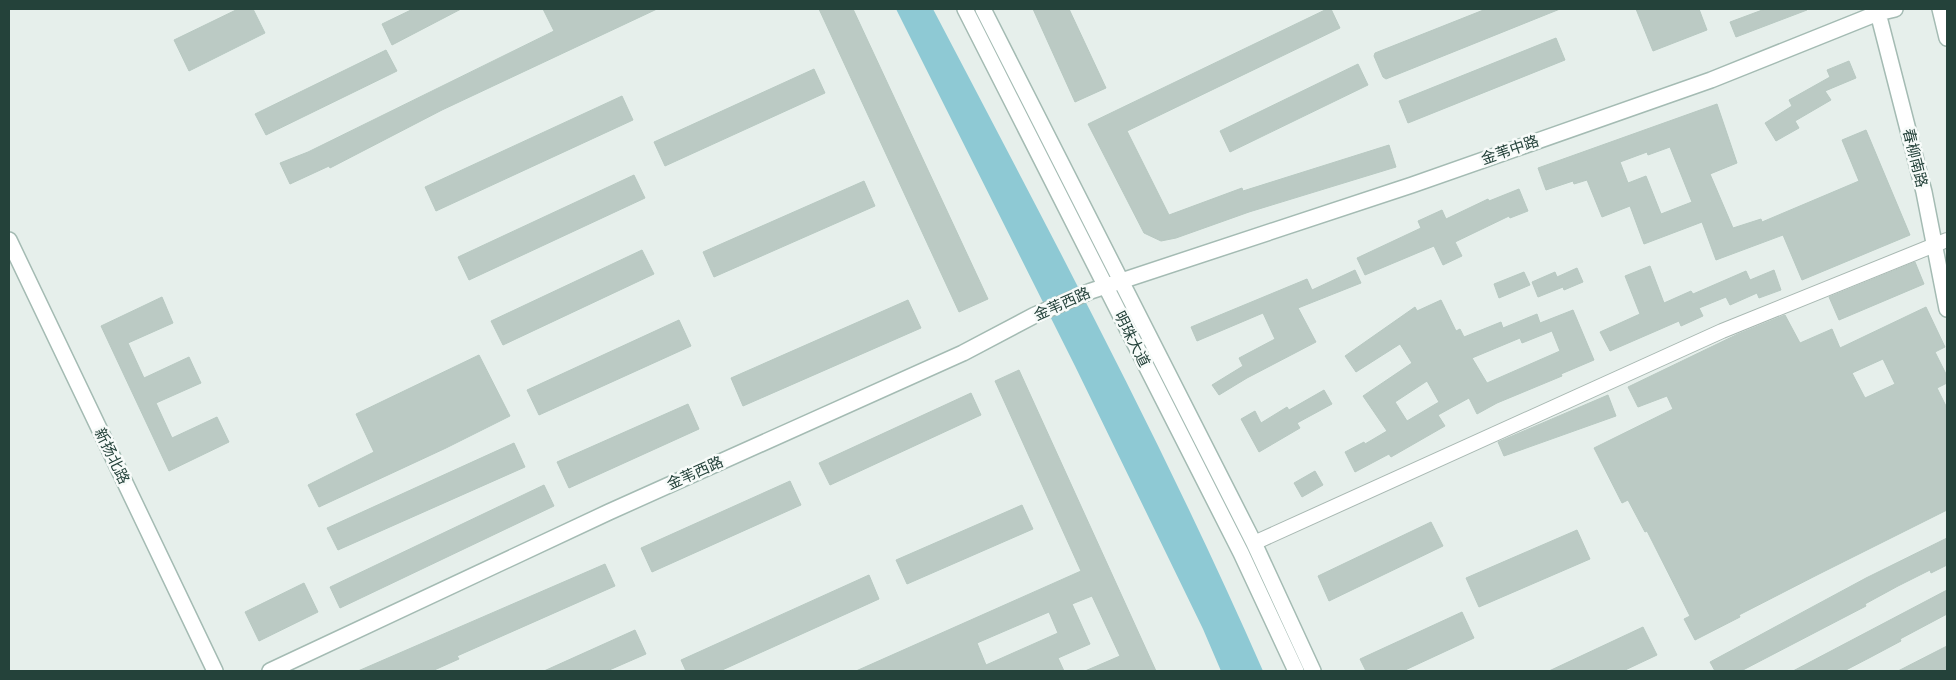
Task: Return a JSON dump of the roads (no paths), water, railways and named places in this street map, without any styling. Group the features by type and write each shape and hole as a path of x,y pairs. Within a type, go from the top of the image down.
{"street":[{"name":"明珠大道","path":"965,9 1098,288 1241,553 1296,671"},
{"name":"明珠大道","path":"983,9 1254,544 1313,671"},
{"name":"金苇中路","path":"1120,279 1412,184 1524,145 1710,80 1877,11 1895,9"},
{"path":"1940,9 1947,38"},
{"name":"春柳南路","path":"1877,11 1924,192 1941,242 1947,309"},
{"name":"新扬北路","path":"9,240 215,671"},
{"path":"1254,544 1714,335 1941,242"},
{"name":"金苇西路","path":"270,671 609,512 963,353 1036,315 1120,279"}],"water":[{"path":"896,9 933,9 1104,337 1186,503 1263,671 1221,671 1203,629 1075,366"}]}
